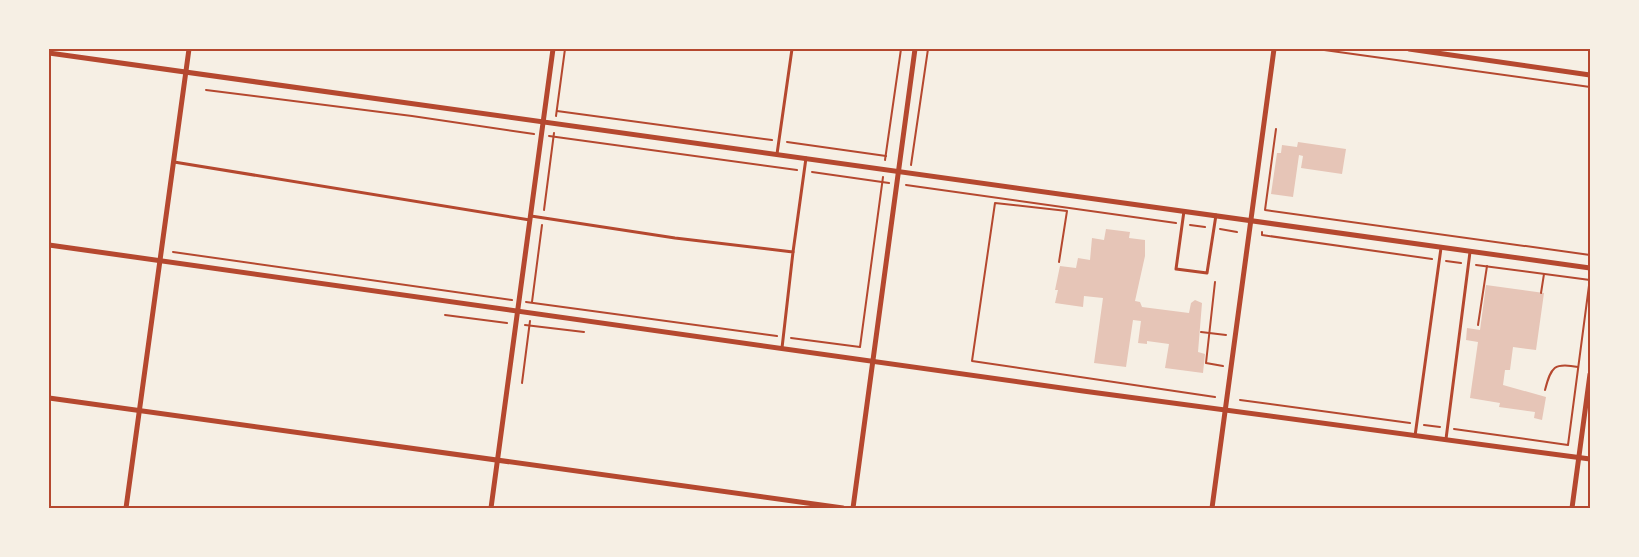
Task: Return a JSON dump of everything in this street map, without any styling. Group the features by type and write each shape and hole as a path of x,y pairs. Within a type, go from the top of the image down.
{"street":[{"path":"126,508 189,49"},
{"path":"491,508 553,49"},
{"path":"853,508 915,49"},
{"path":"1212,508 1274,49"},
{"path":"1409,49 1590,75"},
{"path":"49,53 1216,214 1590,268"},
{"path":"49,246 1224,410 1590,459"},
{"path":"1572,508 1590,374"},
{"path":"49,398 843,508"}],"lane":[{"path":"777,154 792,49"},
{"path":"782,348 806,158"},
{"path":"174,162 530,218 793,252"},
{"path":"1184,211 1176,269 1207,273 1216,214"},
{"path":"1415,436 1441,247"},
{"path":"1446,440 1470,251"}],"path":[{"path":"908,186 928,49"},
{"path":"1317,49 1590,87"},
{"path":"206,90 412,116 1237,232"},
{"path":"557,111 886,156"},
{"path":"1240,400 1568,445 1590,279 1262,235 1276,130"},
{"path":"1059,262 1067,211 995,203 972,361 1215,397"},
{"path":"1264,210 1590,255"},
{"path":"173,252 532,303"},
{"path":"1478,325 1487,266"},
{"path":"1541,293 1544,274"},
{"path":"1215,282 1206,364 1223,366"},
{"path":"1201,332 1228,336"},
{"path":"1545,390 1549,373 1555,367 1564,364 1578,367"}],"building":[{"path":"1298,142 1346,149 1342,174 1301,168 1303,156 1299,155 1293,197 1271,194 1277,153 1281,153 1282,145 1297,147"},
{"path":"1106,229 1130,232 1129,238 1145,240 1145,256 1135,301 1140,302 1142,307 1189,313 1191,303 1195,300 1202,303 1198,352 1205,354 1203,373 1165,368 1169,344 1147,341 1147,344 1138,343 1141,321 1133,320 1126,367 1094,363 1103,298 1084,296 1083,307 1055,303 1058,290 1055,290 1060,266 1076,268 1078,258 1090,260 1092,238 1104,240"},
{"path":"1486,285 1544,293 1536,350 1513,347 1510,370 1505,370 1503,385 1546,397 1542,420 1534,418 1535,412 1499,407 1500,403 1470,398 1478,342 1466,340 1467,328 1480,330"}]}
